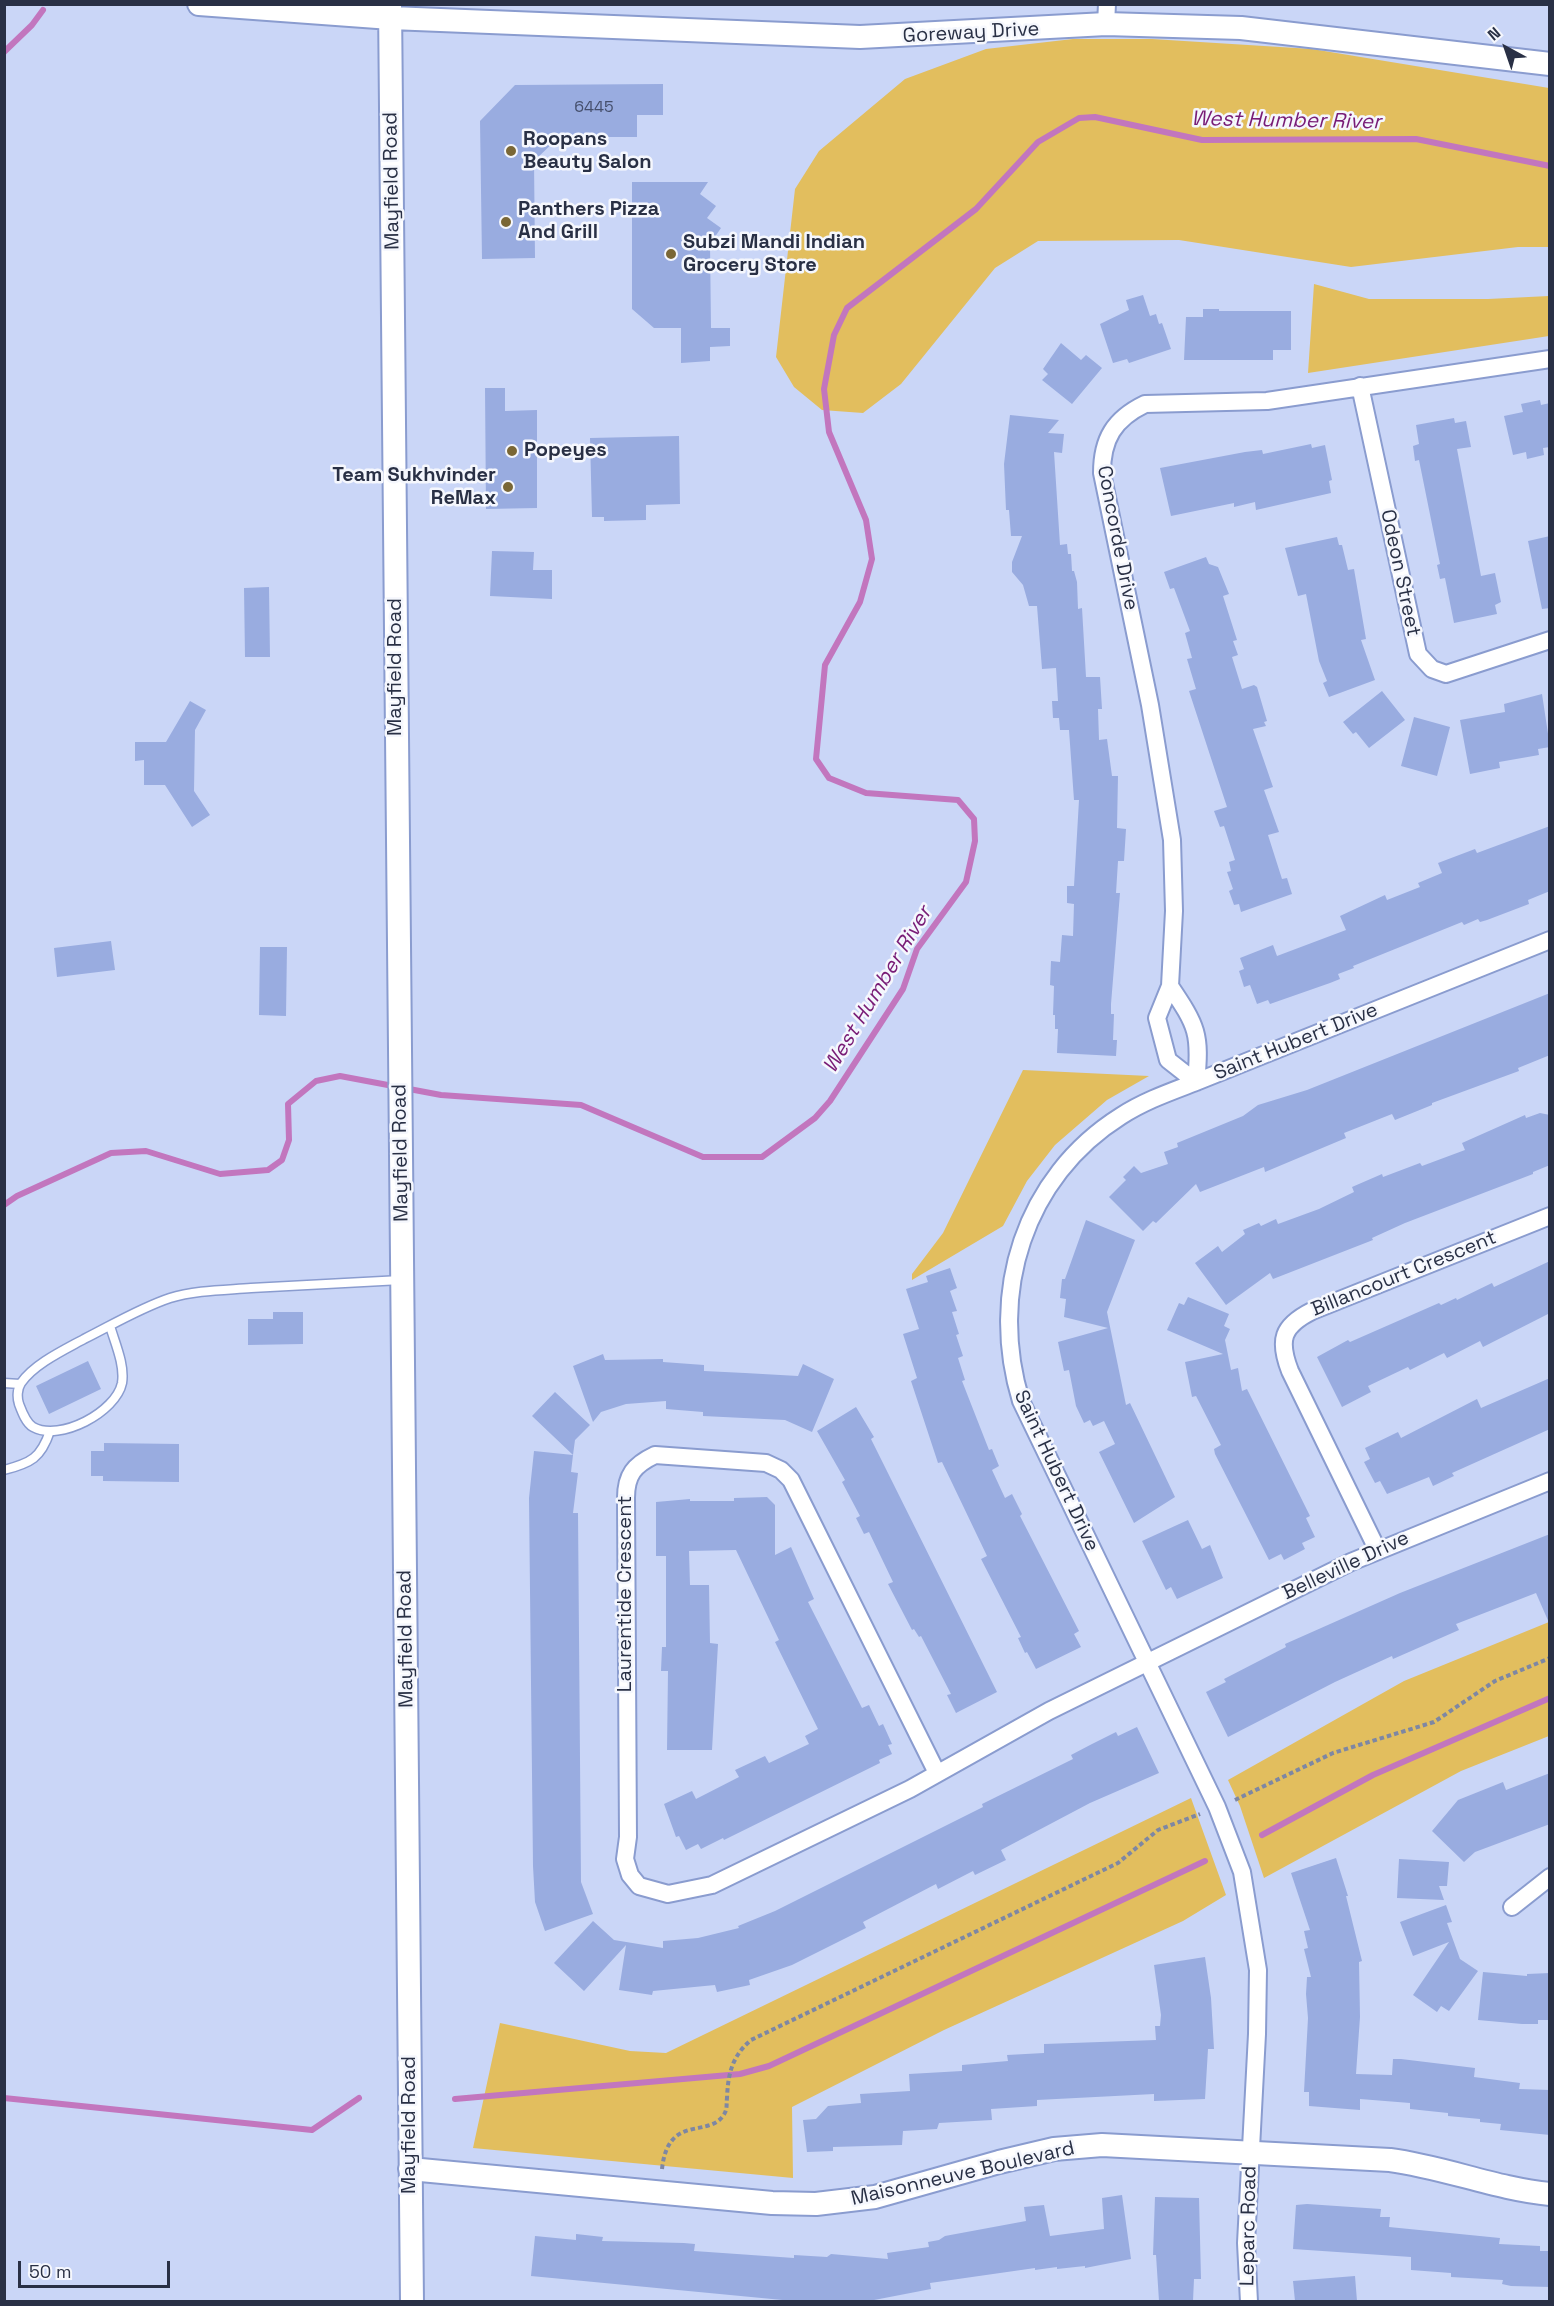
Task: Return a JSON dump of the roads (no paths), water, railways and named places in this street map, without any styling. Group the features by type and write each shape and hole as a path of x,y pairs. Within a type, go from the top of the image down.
{"street":[{"name":"Goreway Drive","path":"199,4 391,11 861,37 1107,14 1241,27 1550,64"},
{"name":"Mayfield Road","path":"391,11 411,2301"},
{"name":"Concorde Drive","path":"1196,1082 1168,1060 1157,1018 1170,986 1174,912 1172,840 1150,705 1102,473 1105,443 1111,429 1119,421 1146,404 1268,401 1550,359"},
{"name":"Odeon Street","path":"1360,386 1418,654 1432,669 1446,674 1550,640"},
{"name":"Saint Hubert Drive","path":"1250,2151 1257,2034 1258,1970 1243,1878 1225,1825 1021,1401 1009,1349 1009,1299 1014,1262 1029,1219 1042,1197 1072,1156 1120,1117 1144,1103 1550,940"},
{"path":"1170,986 1191,1017 1199,1047 1196,1082"},
{"name":"Billancourt Crescent","path":"1377,1549 1290,1371 1283,1352 1286,1331 1296,1319 1312,1311 1550,1216"},
{"name":"Laurentide Crescent","path":"937,1773 791,1480 781,1470 766,1463 655,1455 632,1471 626,1482 628,1837 625,1859 630,1875 639,1886 668,1893 712,1885 937,1773 1050,1711 1147,1662"},
{"name":"Belleville Drive","path":"1147,1662 1377,1549 1550,1481"},
{"path":"1512,1907 1550,1877"},
{"name":"Maisonneuve Boulevard","path":"410,2169 772,2203 816,2204 875,2198 999,2162 1054,2149 1102,2145 1250,2151 1424,2165 1527,2192 1550,2194"},
{"name":"Leparc Road","path":"1249,2301 1246,2243 1250,2151"}],"lane":[{"path":"110,1326 121,1365 122,1381 117,1397 108,1409 87,1421 50,1431 33,1427 22,1414 17,1398 20,1384 66,1349 110,1326 172,1297 229,1290 402,1280"},
{"path":"4,1383 20,1384"},
{"path":"4,1470 27,1464 44,1450 50,1431"}],"waterway":[{"path":"4,52 32,25 43,10"},
{"name":"West Humber River","path":"4,1205 17,1196 111,1153 146,1151 220,1174 268,1170 282,1160 289,1140 288,1104 316,1081 340,1076 441,1095 581,1105 703,1157 762,1157 815,1118 830,1101 903,989 917,949 966,882 975,841 974,819 958,800 866,793 829,778 816,759 825,665 860,602 872,559 866,520 829,432 824,389 834,335 847,308 976,209 1038,142 1079,118 1095,117 1202,140 1416,139 1550,166"},
{"path":"1262,1835 1373,1775 1550,1698"},
{"path":"455,2099 740,2074 769,2066 1205,1861"},
{"path":"4,2098 312,2130 359,2098"}],"place":[{"name":"Roopans Beauty Salon","path":"511,151"},
{"name":"Panthers Pizza And Grill","path":"506,222"},
{"name":"Subzi Mandi Indian Grocery Store","path":"671,254"},
{"name":"Popeyes","path":"512,451"},
{"name":"Team Sukhvinder ReMax","path":"508,487"}]}
